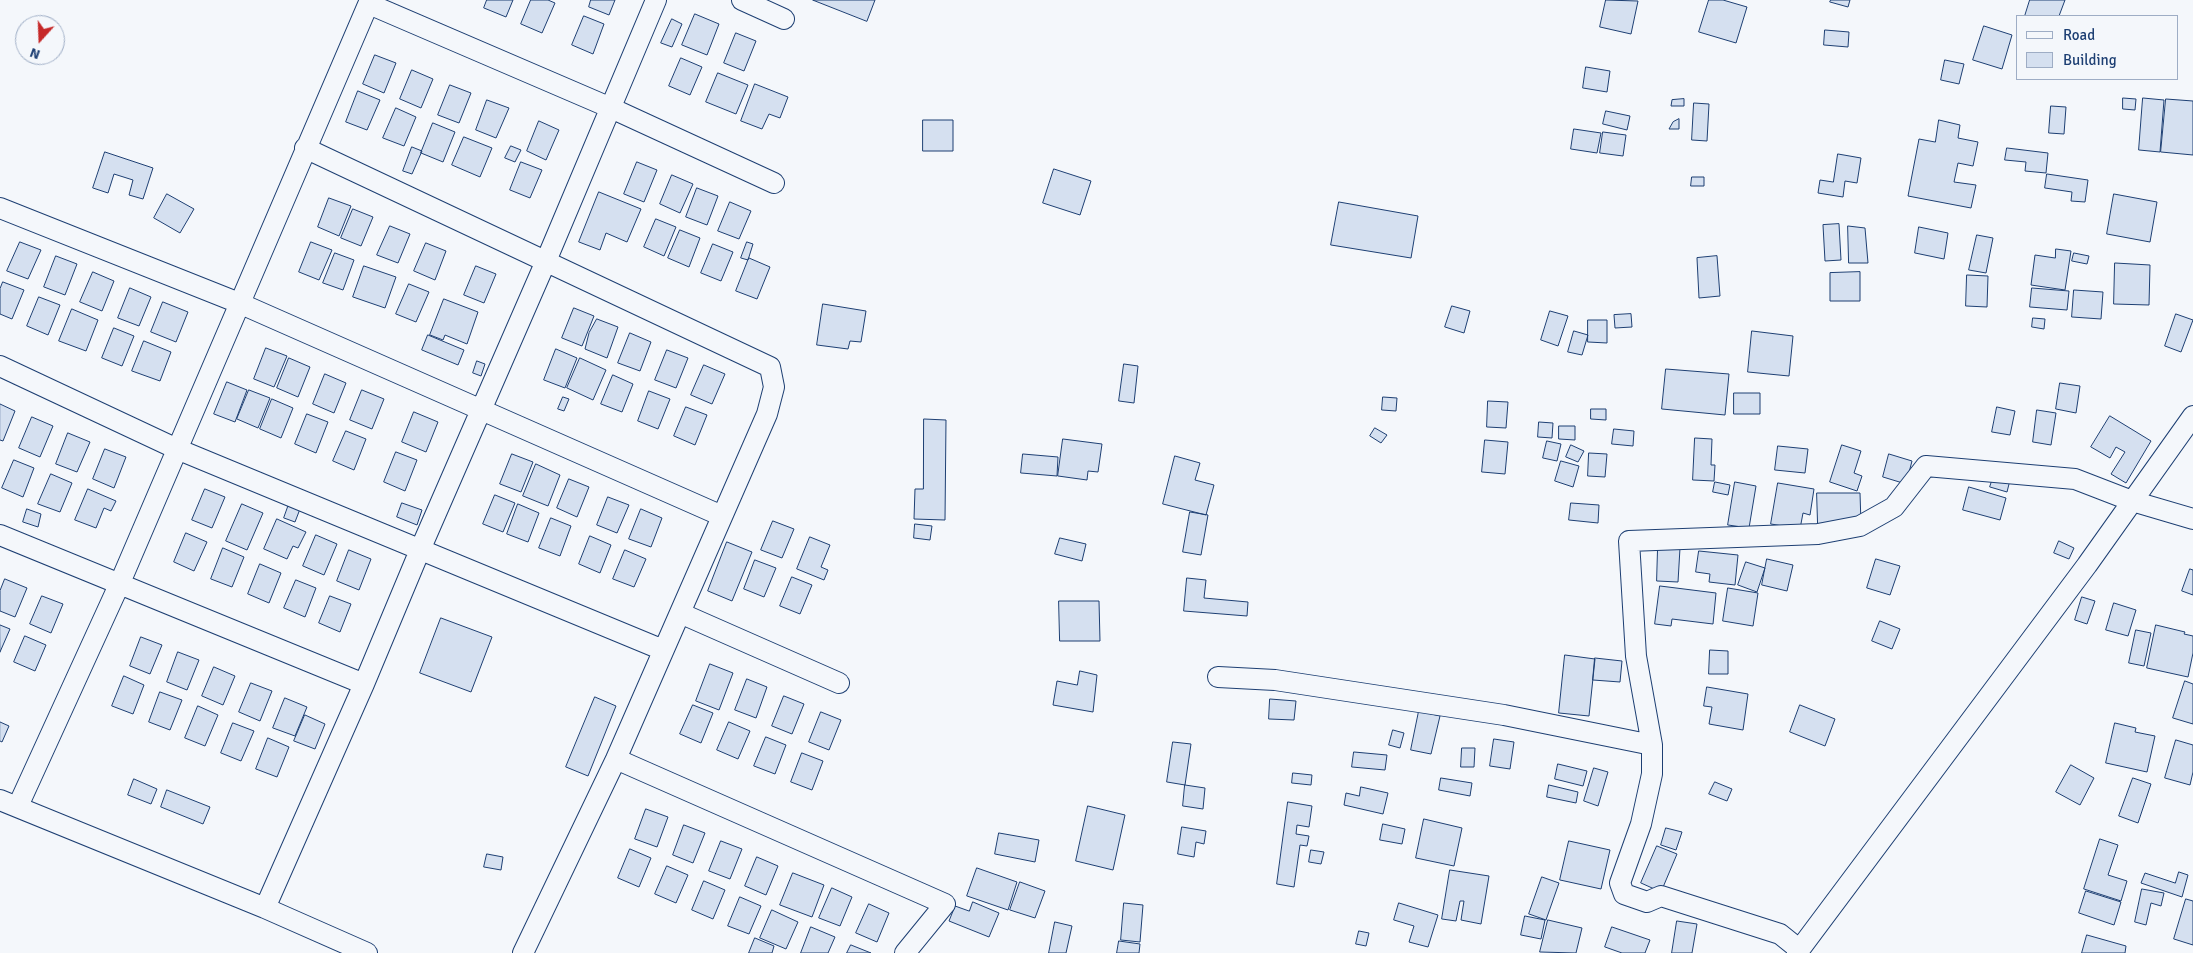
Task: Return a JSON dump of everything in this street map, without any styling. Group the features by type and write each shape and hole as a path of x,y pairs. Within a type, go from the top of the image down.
{"street":[{"path":"265,908 364,684 656,0"},
{"path":"742,0 784,19"},
{"path":"367,953 265,908 120,851 9,803 119,585 305,148 370,2 611,108 774,183"},
{"path":"305,148 770,367 774,386 767,414 616,759 523,953"},
{"path":"0,208 239,302 722,516"},
{"path":"0,366 177,449 663,650"},
{"path":"2193,416 2132,501 2087,565 1798,951 1780,934 1661,896 1647,902 1624,894 1620,883 1641,824 1652,774 1652,745 1636,656 1629,541 1818,534 1860,526 1894,507 1926,466 2075,479 2132,501 2193,519"},
{"path":"0,535 364,684"},
{"path":"680,613 839,682"},
{"path":"1218,677 1275,680 1466,709 1652,745"},
{"path":"616,759 944,904 905,953"}],"building":[{"path":"487,0 513,0 506,17 484,8"},
{"path":"531,0 548,0 555,3 542,33 521,24"},
{"path":"591,0 615,0 609,15 589,7"},
{"path":"813,0 875,0 867,21"},
{"path":"1606,0 1638,1 1631,34 1600,27"},
{"path":"1709,0 1723,0 1747,7 1736,43 1699,32"},
{"path":"1831,0 1850,0 1848,7 1830,2"},
{"path":"2030,0 2065,0 2059,15 2025,15"},
{"path":"695,14 719,24 707,55 682,45"},
{"path":"584,16 604,24 593,54 572,45"},
{"path":"672,19 682,24 672,47 661,43"},
{"path":"1984,26 2012,35 2002,69 1973,60"},
{"path":"1825,30 1849,32 1848,47 1824,45"},
{"path":"736,33 756,41 744,71 724,63"},
{"path":"375,55 396,63 384,93 363,84"},
{"path":"681,58 702,67 690,95 669,86"},
{"path":"1945,60 1964,64 1959,84 1941,80"},
{"path":"1586,67 1610,71 1607,92 1583,88"},
{"path":"412,70 433,79 421,108 400,99"},
{"path":"718,73 748,85 736,114 706,102"},
{"path":"755,84 788,97 780,118 769,114 762,129 741,121"},
{"path":"450,85 471,93 459,123 438,115"},
{"path":"358,91 380,100 367,130 346,122"},
{"path":"2123,98 2136,99 2135,110 2123,109"},
{"path":"2143,98 2164,100 2160,152 2139,150"},
{"path":"1684,99 1684,106 1671,106 1672,100"},
{"path":"2166,99 2193,101 2193,155 2161,152"},
{"path":"487,100 509,108 496,138 476,130"},
{"path":"1694,103 1709,104 1707,141 1692,140"},
{"path":"2051,106 2066,107 2064,134 2049,133"},
{"path":"396,108 416,117 404,146 383,138"},
{"path":"1606,111 1630,116 1627,130 1603,124"},
{"path":"1679,119 1679,129 1669,129 1673,122"},
{"path":"923,120 953,120 953,151 923,151"},
{"path":"1939,120 1960,125 1958,138 1978,142 1973,166 1958,163 1954,182 1976,185 1971,208 1908,196 1919,139 1935,142"},
{"path":"539,121 559,130 546,160 527,151"},
{"path":"433,123 455,132 443,162 421,153"},
{"path":"1574,129 1601,133 1597,153 1571,149"},
{"path":"1603,132 1626,135 1623,156 1600,153"},
{"path":"464,137 492,148 480,177 452,165"},
{"path":"511,146 521,150 515,162 505,158"},
{"path":"412,147 422,151 412,174 403,171"},
{"path":"2007,148 2048,153 2046,173 2025,171 2026,162 2005,160"},
{"path":"105,152 153,168 143,199 129,195 133,180 114,174 108,193 93,188"},
{"path":"1838,154 1861,158 1857,183 1845,181 1843,197 1818,193 1820,180 1833,182"},
{"path":"521,162 542,170 530,198 510,190"},
{"path":"637,162 657,170 644,202 624,194"},
{"path":"1054,169 1091,181 1080,215 1043,203"},
{"path":"2047,174 2088,180 2085,202 2071,201 2072,192 2045,188"},
{"path":"672,175 693,184 680,213 660,204"},
{"path":"1692,177 1704,177 1704,186 1691,186"},
{"path":"697,188 718,196 707,225 686,217"},
{"path":"599,192 641,209 627,242 606,233 600,250 579,242"},
{"path":"167,194 194,209 180,233 154,218"},
{"path":"2114,194 2157,202 2150,242 2107,234"},
{"path":"329,198 351,206 339,236 318,227"},
{"path":"730,202 751,211 739,239 718,231"},
{"path":"1339,202 1418,216 1411,258 1331,245"},
{"path":"353,209 373,217 361,246 341,238"},
{"path":"656,219 676,227 664,256 644,247"},
{"path":"1839,224 1841,260 1825,261 1823,225"},
{"path":"390,226 410,234 398,263 377,255"},
{"path":"1848,226 1865,228 1868,263 1849,263"},
{"path":"1919,227 1948,233 1944,259 1915,253"},
{"path":"680,230 700,238 689,267 668,258"},
{"path":"1977,235 1993,238 1986,273 1969,270"},
{"path":"20,242 41,250 28,279 7,271"},
{"path":"311,242 332,250 319,280 299,272"},
{"path":"747,242 753,244 748,260 741,258"},
{"path":"426,243 446,251 435,280 414,271"},
{"path":"713,244 733,252 721,281 701,273"},
{"path":"2056,249 2071,251 2065,290 2031,285 2035,255 2055,258"},
{"path":"335,253 354,260 343,290 323,283"},
{"path":"2074,253 2089,256 2087,264 2072,261"},
{"path":"56,256 77,264 65,295 44,287"},
{"path":"1717,256 1720,296 1699,298 1697,258"},
{"path":"749,258 770,267 757,299 736,291"},
{"path":"2115,263 2150,265 2149,305 2114,304"},
{"path":"364,266 396,277 385,308 353,297"},
{"path":"476,266 496,274 484,303 464,295"},
{"path":"93,272 114,281 102,311 80,302"},
{"path":"1860,272 1860,301 1830,301 1830,273"},
{"path":"1967,275 1988,276 1987,307 1966,306"},
{"path":"3,282 24,290 12,319 0,314 0,289"},
{"path":"409,284 429,292 416,322 396,314"},
{"path":"130,288 151,297 139,326 118,318"},
{"path":"2032,288 2069,291 2067,310 2030,307"},
{"path":"2074,290 2103,292 2101,319 2072,317"},
{"path":"39,297 60,305 48,335 27,326"},
{"path":"444,299 478,312 467,344 445,335 443,340 430,335"},
{"path":"163,302 188,312 176,342 151,332"},
{"path":"823,304 866,311 861,342 850,341 848,349 817,345"},
{"path":"1452,306 1470,311 1464,333 1445,327"},
{"path":"574,308 594,316 582,346 562,338"},
{"path":"72,309 98,320 86,351 59,341"},
{"path":"1550,311 1568,316 1558,346 1541,340"},
{"path":"1631,314 1632,327 1615,328 1614,315"},
{"path":"2176,314 2193,320 2181,352 2165,346"},
{"path":"2033,318 2045,319 2044,329 2032,327"},
{"path":"597,319 618,327 607,358 585,349 589,333"},
{"path":"1588,320 1607,320 1607,343 1588,342"},
{"path":"114,328 134,336 122,366 102,358"},
{"path":"1574,331 1588,335 1582,355 1568,352"},
{"path":"1752,331 1793,336 1789,376 1748,372"},
{"path":"630,333 651,342 640,371 618,363"},
{"path":"428,335 464,350 458,365 422,350"},
{"path":"144,341 171,352 160,381 132,371"},
{"path":"266,348 287,356 274,387 254,379"},
{"path":"556,349 577,358 565,388 544,380"},
{"path":"667,350 688,358 676,388 655,380"},
{"path":"289,358 310,367 298,397 277,388"},
{"path":"580,358 606,370 593,400 567,388"},
{"path":"477,361 485,364 481,376 473,373"},
{"path":"1124,364 1138,366 1134,403 1119,401"},
{"path":"704,365 725,374 712,404 691,395"},
{"path":"1666,369 1729,374 1725,415 1662,409"},
{"path":"325,374 346,383 334,413 313,404"},
{"path":"613,375 633,384 622,412 601,404"},
{"path":"227,382 247,390 235,422 214,414"},
{"path":"2060,383 2080,386 2076,413 2056,409"},
{"path":"249,390 270,398 258,428 237,419"},
{"path":"362,390 384,399 372,429 350,420"},
{"path":"649,391 670,399 658,429 638,421"},
{"path":"1734,393 1760,393 1760,414 1734,414"},
{"path":"563,397 569,399 564,411 558,409"},
{"path":"1383,397 1397,398 1396,411 1382,410"},
{"path":"272,399 293,408 281,438 260,429"},
{"path":"1488,401 1508,402 1506,428 1487,427"},
{"path":"0,404 15,411 3,441 0,440"},
{"path":"686,407 707,415 695,445 674,436"},
{"path":"1997,407 2015,411 2010,435 1992,432"},
{"path":"1591,409 1606,409 1606,420 1591,419"},
{"path":"2037,410 2056,413 2051,445 2033,442"},
{"path":"414,412 438,422 426,452 402,442"},
{"path":"307,414 328,422 316,453 295,444"},
{"path":"2110,416 2151,441 2126,483 2111,474 2125,452 2116,447 2110,458 2091,447"},
{"path":"32,417 53,426 40,457 19,448"},
{"path":"924,419 946,420 945,520 914,519 915,489 923,489"},
{"path":"1539,422 1553,423 1552,438 1538,437"},
{"path":"1559,426 1575,426 1575,440 1559,439"},
{"path":"1375,428 1387,435 1381,443 1370,436"},
{"path":"1614,429 1634,431 1633,446 1612,444"},
{"path":"346,431 366,439 354,470 333,461"},
{"path":"68,433 90,442 77,472 56,464"},
{"path":"1695,438 1712,439 1711,465 1715,465 1714,481 1693,480"},
{"path":"1063,439 1102,444 1098,472 1088,471 1087,480 1058,476"},
{"path":"1485,440 1508,442 1505,474 1482,472"},
{"path":"1547,441 1561,444 1557,461 1543,458"},
{"path":"1571,445 1584,451 1578,462 1566,457"},
{"path":"1842,445 1861,451 1854,473 1862,476 1857,491 1830,482"},
{"path":"1778,446 1808,449 1805,473 1775,470"},
{"path":"105,449 126,457 114,488 93,479"},
{"path":"396,452 417,460 405,491 384,482"},
{"path":"1589,453 1607,454 1605,477 1588,476"},
{"path":"512,454 533,462 521,492 500,484"},
{"path":"1023,454 1058,457 1057,476 1021,473"},
{"path":"1889,454 1912,461 1906,484 1883,477"},
{"path":"1175,456 1200,463 1195,480 1214,485 1206,515 1163,504"},
{"path":"14,460 34,468 23,497 2,488"},
{"path":"1561,461 1579,466 1573,487 1555,481"},
{"path":"536,464 560,475 548,506 523,496"},
{"path":"51,474 72,483 60,512 38,504"},
{"path":"1994,475 2010,480 2007,492 1990,487"},
{"path":"569,479 589,487 577,517 557,508"},
{"path":"1715,482 1730,485 1728,495 1713,492"},
{"path":"1735,482 1756,486 1749,528 1728,525"},
{"path":"1778,483 1814,489 1810,515 1803,513 1800,529 1771,524"},
{"path":"1969,487 2006,498 2000,520 1963,510"},
{"path":"88,489 116,501 111,511 104,508 96,528 75,520"},
{"path":"205,489 225,497 212,528 192,520"},
{"path":"1817,493 1860,493 1861,524 1818,525"},
{"path":"495,495 515,503 503,532 483,524"},
{"path":"608,497 629,505 617,533 597,525"},
{"path":"402,503 422,510 417,525 397,517"},
{"path":"1571,503 1599,505 1598,523 1569,520"},
{"path":"242,504 263,513 247,550 226,541"},
{"path":"289,504 300,509 295,522 284,518"},
{"path":"518,504 539,513 528,542 507,534"},
{"path":"27,509 41,514 38,527 23,522"},
{"path":"641,509 662,518 651,547 629,539"},
{"path":"1190,512 1208,515 1201,555 1183,552"},
{"path":"551,518 571,526 560,556 539,548"},
{"path":"277,519 306,532 298,548 293,546 287,559 264,549"},
{"path":"773,521 794,529 782,558 761,550"},
{"path":"915,524 932,526 930,540 914,538"},
{"path":"186,533 207,542 194,571 174,562"},
{"path":"316,535 337,544 324,575 303,566"},
{"path":"590,536 611,545 600,573 579,564"},
{"path":"810,537 830,545 821,567 828,570 824,580 797,569"},
{"path":"1060,538 1086,544 1082,561 1055,554"},
{"path":"2059,541 2074,548 2069,559 2054,553"},
{"path":"727,542 752,552 732,601 708,591"},
{"path":"1658,547 1680,548 1678,582 1657,581"},
{"path":"223,548 244,557 232,587 211,579"},
{"path":"349,550 371,559 359,590 337,581"},
{"path":"625,550 646,559 634,587 613,579"},
{"path":"1699,551 1738,555 1735,585 1709,582 1710,574 1696,572"},
{"path":"1767,559 1793,565 1787,591 1762,585"},
{"path":"1876,559 1900,566 1890,595 1867,588"},
{"path":"755,560 776,568 764,597 744,589"},
{"path":"1746,562 1765,568 1757,592 1738,585"},
{"path":"260,564 281,573 269,603 248,594"},
{"path":"2190,569 2193,570 2193,595 2182,591"},
{"path":"792,577 812,585 800,614 780,606"},
{"path":"1187,578 1206,580 1204,598 1248,602 1247,616 1184,611"},
{"path":"5,579 27,588 15,617 0,611 0,591"},
{"path":"296,580 316,588 305,617 284,608"},
{"path":"1660,586 1716,593 1713,624 1672,619 1671,626 1655,624"},
{"path":"1728,588 1758,593 1753,626 1723,621"},
{"path":"42,596 63,604 51,633 30,624"},
{"path":"330,596 351,604 340,632 319,623"},
{"path":"2082,597 2095,601 2087,624 2075,620"},
{"path":"1059,601 1099,601 1100,641 1060,641"},
{"path":"2114,603 2136,610 2128,636 2106,630"},
{"path":"441,618 492,637 471,692 420,673"},
{"path":"1880,621 1900,629 1892,649 1872,641"},
{"path":"0,625 10,629 0,652"},
{"path":"2156,625 2185,632 2184,634 2193,636 2193,653 2188,677 2147,668"},
{"path":"2136,630 2151,633 2144,666 2129,663"},
{"path":"25,636 46,645 35,671 14,662"},
{"path":"141,637 162,645 150,674 130,666"},
{"path":"1710,650 1728,651 1728,674 1709,674"},
{"path":"178,652 199,660 187,690 167,682"},
{"path":"1565,655 1595,659 1589,716 1559,713"},
{"path":"1595,658 1622,661 1620,682 1593,680"},
{"path":"710,664 733,673 719,710 696,701"},
{"path":"214,667 235,676 223,705 202,696"},
{"path":"1080,671 1097,675 1093,712 1053,705 1057,681 1077,685"},
{"path":"124,676 144,685 133,714 112,706"},
{"path":"747,679 767,687 756,718 735,710"},
{"path":"2185,681 2193,684 2193,724 2173,718"},
{"path":"251,683 272,691 260,721 239,712"},
{"path":"1707,687 1748,694 1743,730 1709,724 1712,707 1704,706"},
{"path":"160,692 182,700 170,730 149,722"},
{"path":"784,696 804,704 792,734 772,726"},
{"path":"595,697 616,706 588,776 566,767"},
{"path":"285,698 307,707 295,736 273,728"},
{"path":"1270,699 1296,701 1294,720 1269,719"},
{"path":"693,705 713,713 701,743 680,734"},
{"path":"1800,705 1835,719 1825,746 1790,732"},
{"path":"198,706 218,715 205,746 185,738"},
{"path":"1419,711 1440,716 1431,754 1411,750"},
{"path":"821,712 841,720 829,750 809,742"},
{"path":"305,715 325,724 315,749 294,741"},
{"path":"0,722 9,726 2,742 0,741"},
{"path":"729,722 750,731 738,759 717,750"},
{"path":"233,723 254,731 241,761 221,753"},
{"path":"2115,723 2136,728 2135,732 2155,736 2147,772 2106,763"},
{"path":"1393,730 1404,733 1400,748 1389,745"},
{"path":"766,737 786,745 775,774 754,766"},
{"path":"268,738 289,747 277,777 256,769"},
{"path":"1494,739 1514,742 1510,769 1490,766"},
{"path":"2176,740 2193,745 2193,772 2190,785 2165,778"},
{"path":"1173,742 1191,744 1185,785 1167,782"},
{"path":"1462,748 1475,748 1474,767 1461,767"},
{"path":"1354,752 1387,755 1385,770 1352,767"},
{"path":"802,753 823,761 812,790 791,782"},
{"path":"1558,764 1587,771 1583,786 1555,779"},
{"path":"2071,765 2094,778 2080,805 2056,792"},
{"path":"1594,768 1608,772 1598,806 1584,801"},
{"path":"1293,773 1312,775 1311,785 1292,783"},
{"path":"1441,778 1472,783 1470,796 1439,790"},
{"path":"2133,778 2151,784 2138,823 2119,816"},
{"path":"134,779 157,789 151,804 128,795"},
{"path":"1715,782 1732,789 1727,801 1709,794"},
{"path":"1185,785 1205,788 1203,809 1183,806"},
{"path":"1549,785 1578,792 1576,803 1547,797"},
{"path":"1361,787 1388,793 1383,814 1344,805 1346,793 1359,796"},
{"path":"167,790 210,807 203,824 161,807"},
{"path":"1288,802 1312,806 1309,827 1297,825 1296,834 1309,836 1307,846 1300,845 1294,887 1277,884"},
{"path":"1088,806 1125,815 1113,870 1076,861"},
{"path":"646,809 668,817 657,847 635,839"},
{"path":"1424,819 1462,828 1454,866 1416,858"},
{"path":"1383,824 1405,829 1402,844 1380,840"},
{"path":"684,825 705,833 693,863 673,855"},
{"path":"1182,827 1206,831 1204,844 1196,842 1194,857 1178,854"},
{"path":"1666,828 1682,832 1676,850 1661,845"},
{"path":"999,833 1039,840 1035,862 995,854"},
{"path":"2100,839 2118,845 2108,875 2127,881 2121,901 2084,889"},
{"path":"721,841 742,849 730,879 709,871"},
{"path":"1569,841 1610,850 1601,889 1560,880"},
{"path":"1657,846 1677,854 1661,892 1641,883"},
{"path":"630,849 651,858 639,887 618,878"},
{"path":"1311,850 1324,852 1321,864 1309,862"},
{"path":"487,854 503,857 501,870 484,867"},
{"path":"757,857 778,866 766,895 745,886"},
{"path":"667,866 688,875 676,903 655,894"},
{"path":"977,868 1017,882 1008,910 967,896"},
{"path":"1450,870 1489,876 1481,924 1461,920 1464,901 1460,901 1456,921 1442,919"},
{"path":"2179,872 2188,875 2182,897 2141,883 2145,873 2175,883"},
{"path":"793,873 824,885 812,917 780,905"},
{"path":"1542,877 1559,883 1546,920 1529,914"},
{"path":"704,881 725,890 713,919 692,910"},
{"path":"1020,882 1045,891 1035,918 1010,910"},
{"path":"832,888 852,897 840,926 819,918"},
{"path":"2142,889 2164,893 2161,906 2151,903 2146,925 2135,922"},
{"path":"2086,891 2121,902 2114,925 2079,913"},
{"path":"740,897 761,906 749,934 728,926"},
{"path":"2186,899 2193,901 2193,945 2174,939"},
{"path":"973,902 999,913 989,937 949,921 955,906 969,911"},
{"path":"1124,903 1143,905 1140,942 1121,940"},
{"path":"1399,903 1438,915 1428,947 1409,942 1414,926 1394,920"},
{"path":"869,904 889,913 877,942 856,933"},
{"path":"772,910 798,922 786,949 760,938"},
{"path":"1525,916 1545,920 1541,939 1521,935"},
{"path":"1548,920 1582,928 1576,953 1540,952"},
{"path":"1677,921 1697,924 1692,953 1672,953"},
{"path":"1055,922 1072,926 1066,953 1049,953"},
{"path":"811,927 835,937 828,953 801,953"},
{"path":"1612,927 1650,940 1645,953 1622,953 1605,947"},
{"path":"1359,931 1369,933 1366,946 1356,944"},
{"path":"2087,935 2126,946 2125,953 2082,953"},
{"path":"755,938 774,946 772,953 749,953"},
{"path":"1119,941 1140,944 1139,953 1117,953"},
{"path":"851,945 871,953 847,953"}]}
